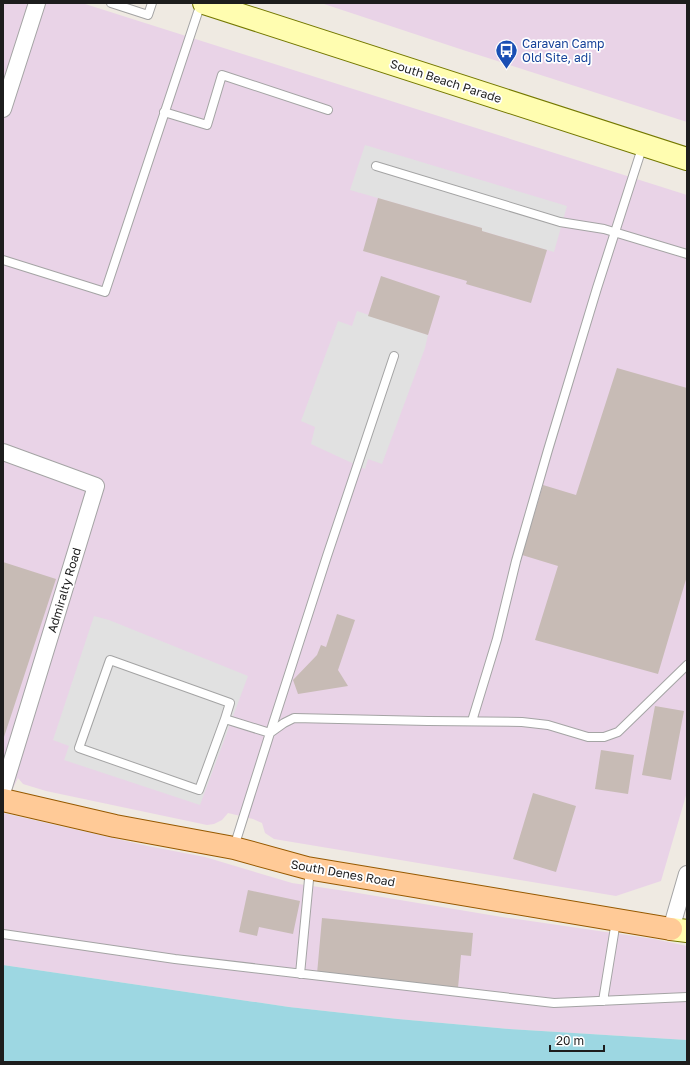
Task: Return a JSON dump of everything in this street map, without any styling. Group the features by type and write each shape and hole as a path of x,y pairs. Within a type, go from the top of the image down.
{"main road":[{"name":"South Denes Road","path":"3,800 115,826 234,848 310,869 679,930"}],"street":[{"path":"3,109 37,3"},
{"name":"South Beach Parade","path":"204,3 687,159"},
{"name":"Admiralty Road","path":"3,452 96,486 3,790"},
{"path":"679,930 687,874"}],"lane":[{"path":"111,3 148,15 152,3"},
{"path":"3,260 105,292 201,3"},
{"path":"164,112 207,125 222,75 328,110"},
{"path":"472,721 497,639 516,561 545,457 643,145"},
{"path":"376,166 560,222 604,229 687,254"},
{"path":"234,848 327,556 394,356"},
{"path":"110,660 230,703 224,719 199,790 79,748 110,660"},
{"path":"270,733 294,718 522,722 548,725 588,737 604,737 618,732 687,665"},
{"path":"224,719 270,733"},
{"path":"300,974 310,869"},
{"path":"603,1001 617,920"},
{"path":"3,934 175,959 554,1003 687,997"}],"shaded area":[{"path":"3,3 82,3 687,195 687,792 661,881 616,896 274,839 265,833 262,823 253,819 228,813 222,820 214,824 207,825 46,791 23,784 18,778 12,790 3,788"},
{"path":"321,3 687,3 687,122 463,50"},
{"path":"365,145 567,206 554,252 482,231 482,228 350,190"},
{"path":"357,311 428,335 425,348 382,464 368,459 365,469 311,444 315,427 301,421 338,321 352,326"},
{"path":"94,616 109,620 248,676 200,805 64,760 69,746 53,740"},
{"path":"3,813 148,846 205,857 292,883 502,917 654,939 687,946 687,1040 509,1029 398,1019 289,1007 3,965"}],"water":[{"path":"3,965 289,1007 398,1019 509,1029 687,1040 687,1062 3,1062"}],"building":[{"path":"378,198 482,228 482,231 547,250 531,303 466,284 467,281 363,251"},
{"path":"381,276 440,296 428,335 368,316"},
{"path":"617,368 687,388 687,576 658,674 535,640 558,566 522,555 543,485 576,495"},
{"path":"3,562 56,579 3,740"},
{"path":"337,614 355,620 338,670 348,686 298,694 293,680 317,655 321,645 326,647"},
{"path":"655,706 684,711 671,780 642,775"},
{"path":"601,750 634,755 628,794 595,789"},
{"path":"533,793 576,806 556,872 513,859"},
{"path":"248,890 300,901 293,934 259,927 257,936 239,932"},
{"path":"322,918 473,933 471,956 461,955 458,988 317,974"}],"place":[{"name":"Caravan Camp Old Site, adj","path":"507,70"}]}
